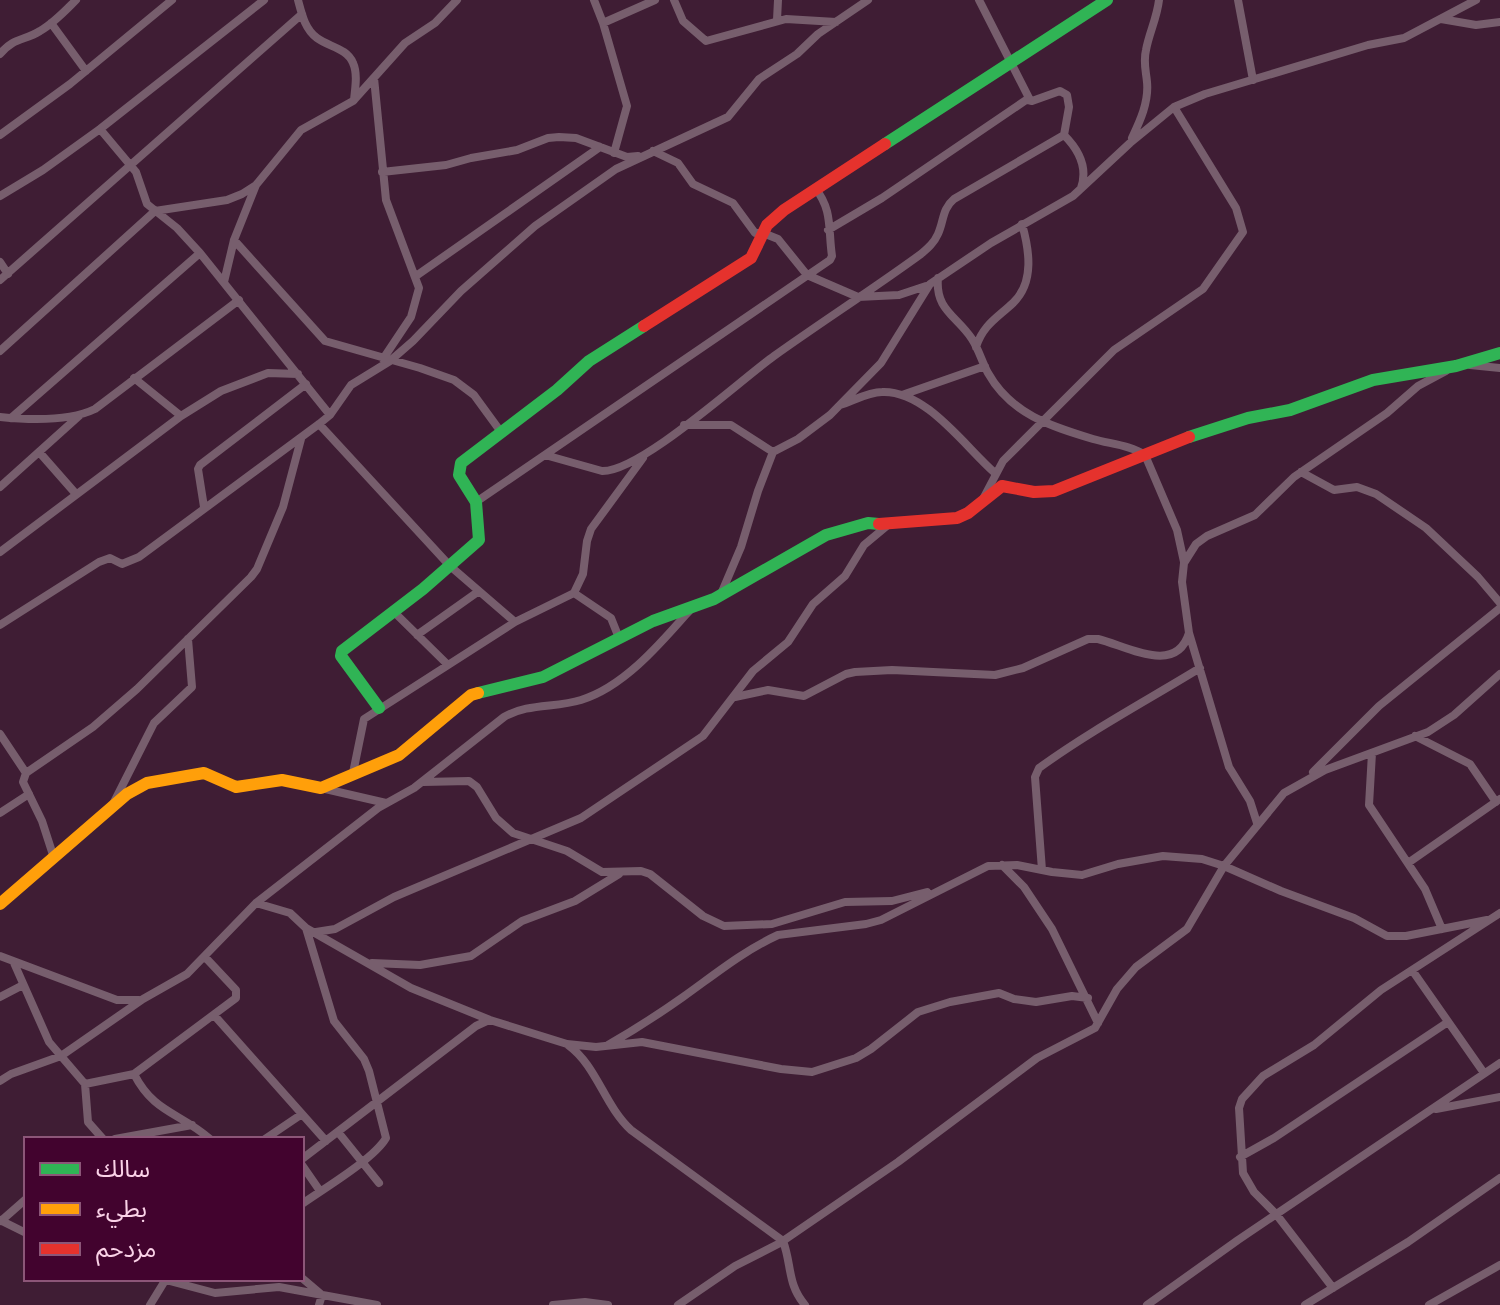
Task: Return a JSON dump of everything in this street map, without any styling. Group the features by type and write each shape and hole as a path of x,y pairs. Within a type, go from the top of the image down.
{"street":[{"path":"0,54 12,41 36,34 76,0"},
{"path":"0,135 86,71 172,0"},
{"path":"0,196 100,129 264,0"},
{"path":"298,0 306,27 316,38 348,55 354,63 353,101"},
{"path":"224,282 234,240 256,185 301,130 353,101 405,43 435,23 457,0"},
{"path":"594,0 627,111 614,153"},
{"path":"603,23 655,0"},
{"path":"674,0 683,21 706,41 777,20 837,23"},
{"path":"777,20 778,0"},
{"path":"0,625 106,559 122,564 139,557 330,415 351,385 421,333 461,291 535,226 616,169 728,117 759,79 868,0"},
{"path":"979,0 1028,100 1060,91 1067,95 1069,107 1064,135 1084,165 1080,190"},
{"path":"379,708 341,656 342,651 479,540 476,502 462,483 461,463 557,390 589,361 751,258 770,220 1107,0"},
{"path":"1130,143 1144,111 1147,83 1145,53 1156,22 1159,0"},
{"path":"1238,0 1253,80"},
{"path":"382,172 446,165 517,150 559,137 576,138 627,157 653,151 678,163 693,184 733,203 755,233 778,239 807,275 858,297 899,295 934,281 1022,224 1060,204 1174,107 1253,80 1404,38 1476,0"},
{"path":"0,262 4,277 302,14"},
{"path":"1441,19 1476,25 1500,22"},
{"path":"51,23 86,71"},
{"path":"374,78 388,210 419,288 411,317 386,360"},
{"path":"828,230 882,198 1029,98"},
{"path":"983,500 995,473 1011,453 1114,350 1198,295 1243,232 1236,208 1174,107"},
{"path":"100,129 131,165 147,204 177,228 200,253 330,415"},
{"path":"545,455 611,471 646,454 777,354 921,254 939,233 947,205 954,199 1064,135"},
{"path":"416,276 600,147"},
{"path":"0,351 155,211 227,200 256,185"},
{"path":"476,502 832,256 827,205 815,188"},
{"path":"976,347 984,328 1014,302 1024,285 1029,258 1022,224"},
{"path":"234,240 325,341 454,380 474,395 501,432"},
{"path":"3,418 200,253"},
{"path":"934,281 938,298 976,347 1009,402 1032,419 1145,455 1177,530 1184,563"},
{"path":"721,594 741,547 773,452 798,439 839,405 881,363 934,281"},
{"path":"3,418 80,415 95,409 239,300"},
{"path":"321,788 399,755 471,695 543,677 619,638 761,575 826,535 857,525 957,518 1002,486 1034,492 1054,491 1185,438 1248,418 1290,410 1373,380 1459,365 1500,353"},
{"path":"1257,823 1250,801 1229,767 1189,633 1182,582 1188,554 1207,536 1255,515 1301,472 1387,413 1418,386 1459,365 1500,368"},
{"path":"839,405 875,393 902,395 985,366"},
{"path":"0,552 181,416 221,391 256,376 279,371 298,374"},
{"path":"134,378 181,416"},
{"path":"204,507 200,465 306,384"},
{"path":"902,395 943,421 995,473"},
{"path":"0,487 80,415"},
{"path":"319,424 450,566 515,622"},
{"path":"684,425 731,425 773,452"},
{"path":"54,858 42,821 22,778 93,727 137,689 257,569 283,507 301,438"},
{"path":"40,453 76,494"},
{"path":"353,773 364,719 515,622 574,593 583,574 591,529 646,454"},
{"path":"678,1305 735,1266 783,1241 898,1162 930,1135 1052,1048 1085,1035 1098,1023 1117,989 1136,967 1187,929 1224,866 1284,793 1307,778 1379,706 1500,606 1483,582 1426,528 1376,494 1357,487 1334,490 1301,472"},
{"path":"316,932 335,929 378,904 596,809 703,736 759,663 788,642 819,598 849,571 864,545 888,524"},
{"path":"417,635 479,591"},
{"path":"574,593 611,618 619,638"},
{"path":"0,1081 61,1056 143,999 177,981 205,957 256,903 386,803 423,782 463,747 515,710 585,699 629,672 660,644 693,607"},
{"path":"393,611 448,665"},
{"path":"735,697 768,690 804,696 855,672 907,670 995,675 1023,668 1088,639 1098,639 1156,657 1167,657 1183,647 1189,633"},
{"path":"111,807 154,723 192,687 188,639"},
{"path":"1042,870 1035,777 1039,768 1086,734 1121,717 1200,668"},
{"path":"1307,778 1428,732 1454,715 1500,674"},
{"path":"0,734 26,773"},
{"path":"1408,863 1498,800 1470,764 1415,736"},
{"path":"1372,753 1369,805 1425,889 1442,929"},
{"path":"0,904 111,807 147,783 194,774 210,775 236,787 282,780 386,803"},
{"path":"423,782 469,781 477,787 504,826 528,839 567,851 602,872 641,871 650,874 703,916 724,926 772,924 845,902 892,901 940,889"},
{"path":"0,813 29,794"},
{"path":"608,1045 662,1012 728,962 778,935 866,924 896,913 980,870 1001,864 1082,875 1118,864 1163,856 1202,859 1342,913 1387,936 1406,936 1487,920"},
{"path":"1001,864 1038,907 1088,998 1098,1023"},
{"path":"367,962 420,965 471,956 522,921 575,901 620,873"},
{"path":"256,903 290,913 306,928 411,988 490,1020 567,1044 608,1045 630,1041 658,1044 781,1069 812,1072 864,1054 918,1012 929,1008 999,993 1036,1002 1072,996 1088,998"},
{"path":"1333,1288 1276,1214 1254,1192 1243,1173 1239,1108 1242,1099 1250,1088 1279,1064 1314,1045 1381,990 1500,913"},
{"path":"304,1203 383,1145 386,1138 364,1059 334,1021 306,928"},
{"path":"0,956 117,1000 143,999"},
{"path":"85,1084 134,1074 237,995 236,990 205,957"},
{"path":"14,963 44,1032 85,1084 88,1122 101,1137"},
{"path":"1412,970 1484,1073"},
{"path":"0,997 23,985"},
{"path":"214,1015 326,1141"},
{"path":"304,1160 476,1026 490,1020"},
{"path":"1240,1157 1274,1138 1448,1022"},
{"path":"567,1044 584,1059 614,1112 631,1130 783,1241 793,1290 805,1305"},
{"path":"1147,1305 1500,1063"},
{"path":"134,1074 142,1091 154,1104 194,1125 208,1137"},
{"path":"1432,1109 1500,1097"},
{"path":"268,1137 302,1114"},
{"path":"126,1137 194,1125"},
{"path":"338,1132 379,1183"},
{"path":"304,1165 320,1191"},
{"path":"1305,1305 1408,1242 1500,1178"},
{"path":"24,1201 0,1220 24,1232"},
{"path":"1429,1305 1500,1265"},
{"path":"304,1280 322,1295"},
{"path":"150,1305 163,1281"},
{"path":"171,1281 215,1293 279,1287 377,1305"},
{"path":"319,1305 322,1295"},
{"path":"553,1305 585,1302 608,1305"}],"traffic: fast":[{"path":"885,144 1107,0"},
{"path":"379,708 341,656 342,651 423,589 479,540 476,502 459,475 461,463 557,390 589,361 644,326"},
{"path":"1189,437 1248,418 1290,410 1373,380 1456,366 1500,353"},
{"path":"478,693 543,677 653,621 714,599 826,535 868,523 879,524"}],"traffic: slow":[{"path":"0,904 127,794 147,783 204,773 236,787 282,780 321,788 399,755 471,695 478,693"}],"traffic: jam":[{"path":"644,326 751,258 767,225 784,210 885,144"},
{"path":"879,524 957,518 1002,486 1034,492 1054,491 1189,437"}]}
